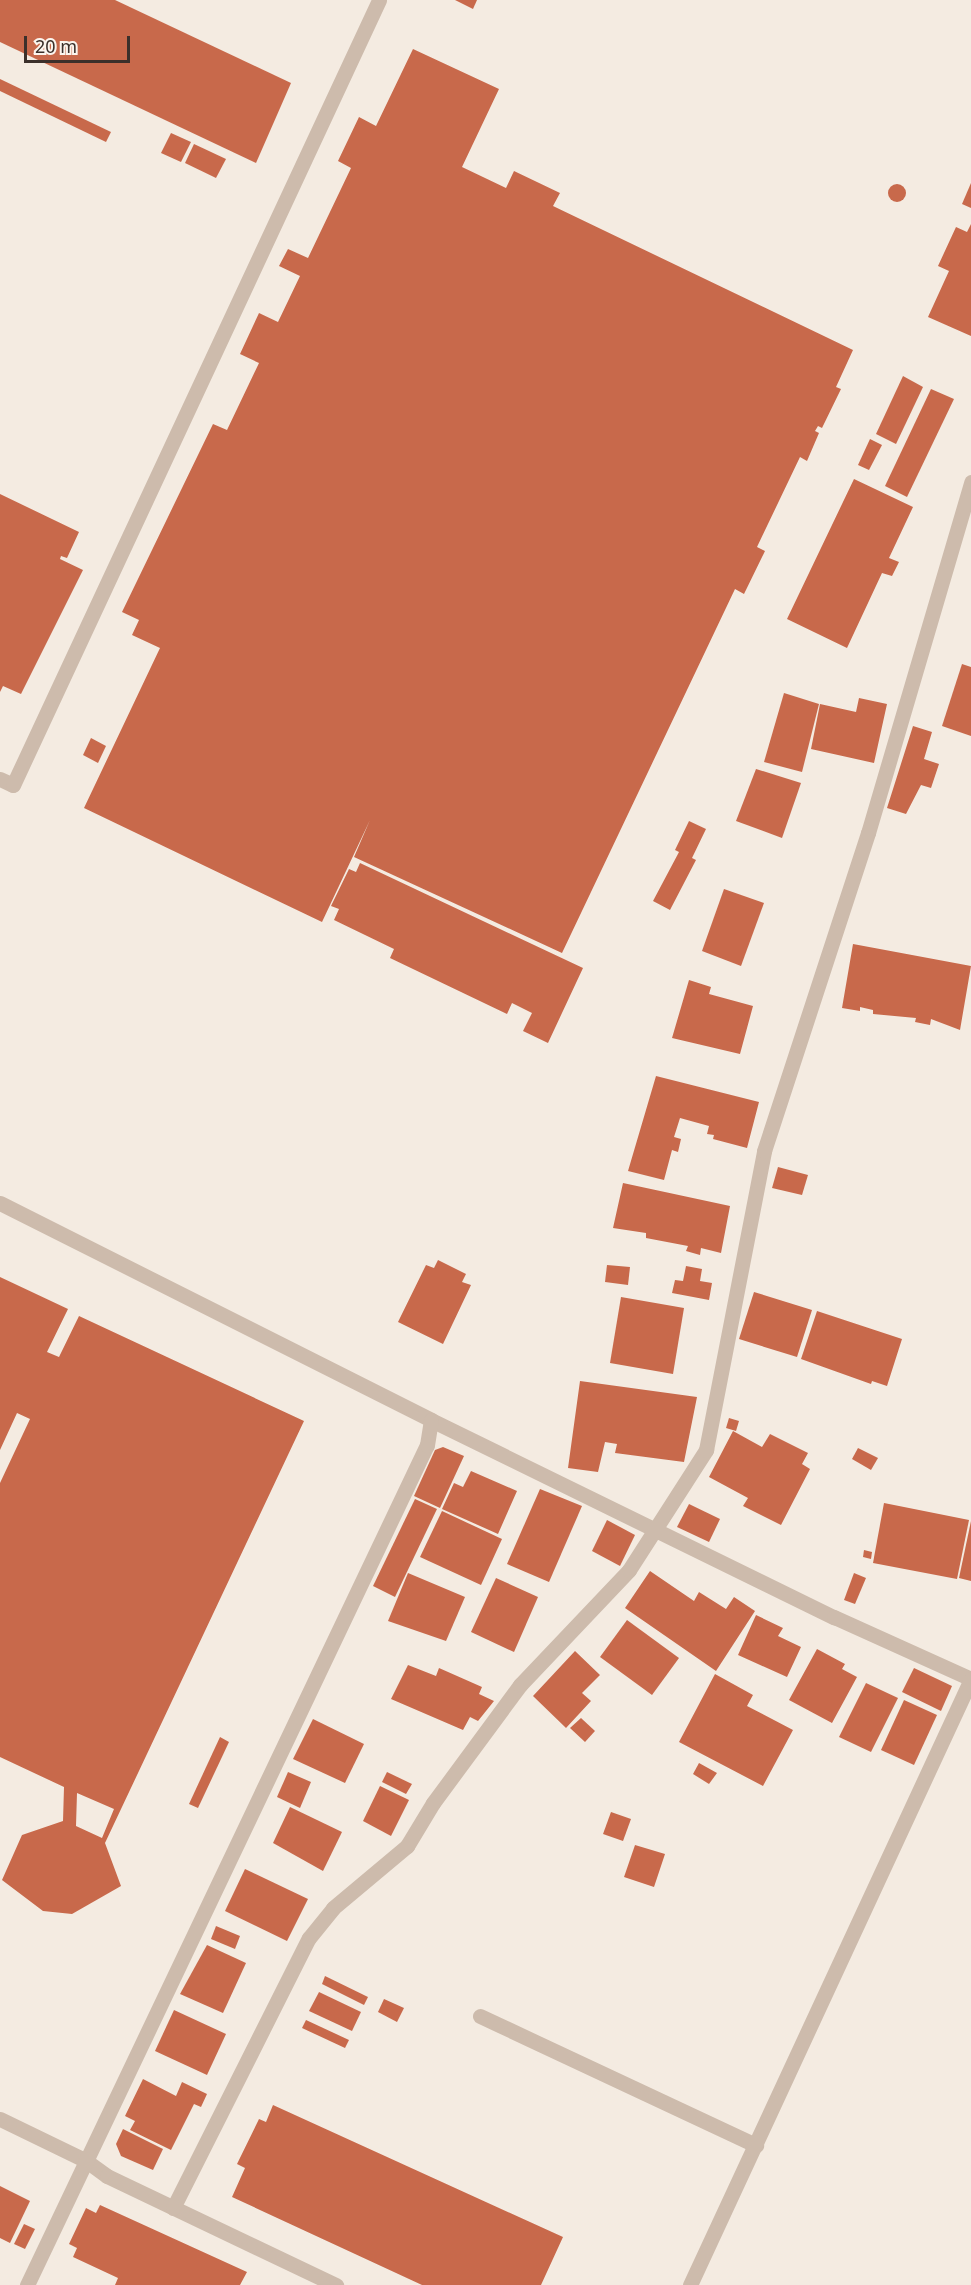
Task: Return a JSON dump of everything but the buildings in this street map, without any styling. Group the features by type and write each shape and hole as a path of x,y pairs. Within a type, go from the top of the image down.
{"street":[{"path":"0,779 13,785 379,0"},
{"path":"172,2208 309,1938 333,1908 407,1846 433,1803 520,1685 629,1570 706,1450 764,1151 871,822 971,482"},
{"path":"0,1203 430,1420 834,1617 971,1679 690,2285"},
{"path":"27,2285 427,1444 430,1420"},
{"path":"480,2016 756,2145"},
{"path":"0,2119 85,2160 107,2176 336,2285"}]}
